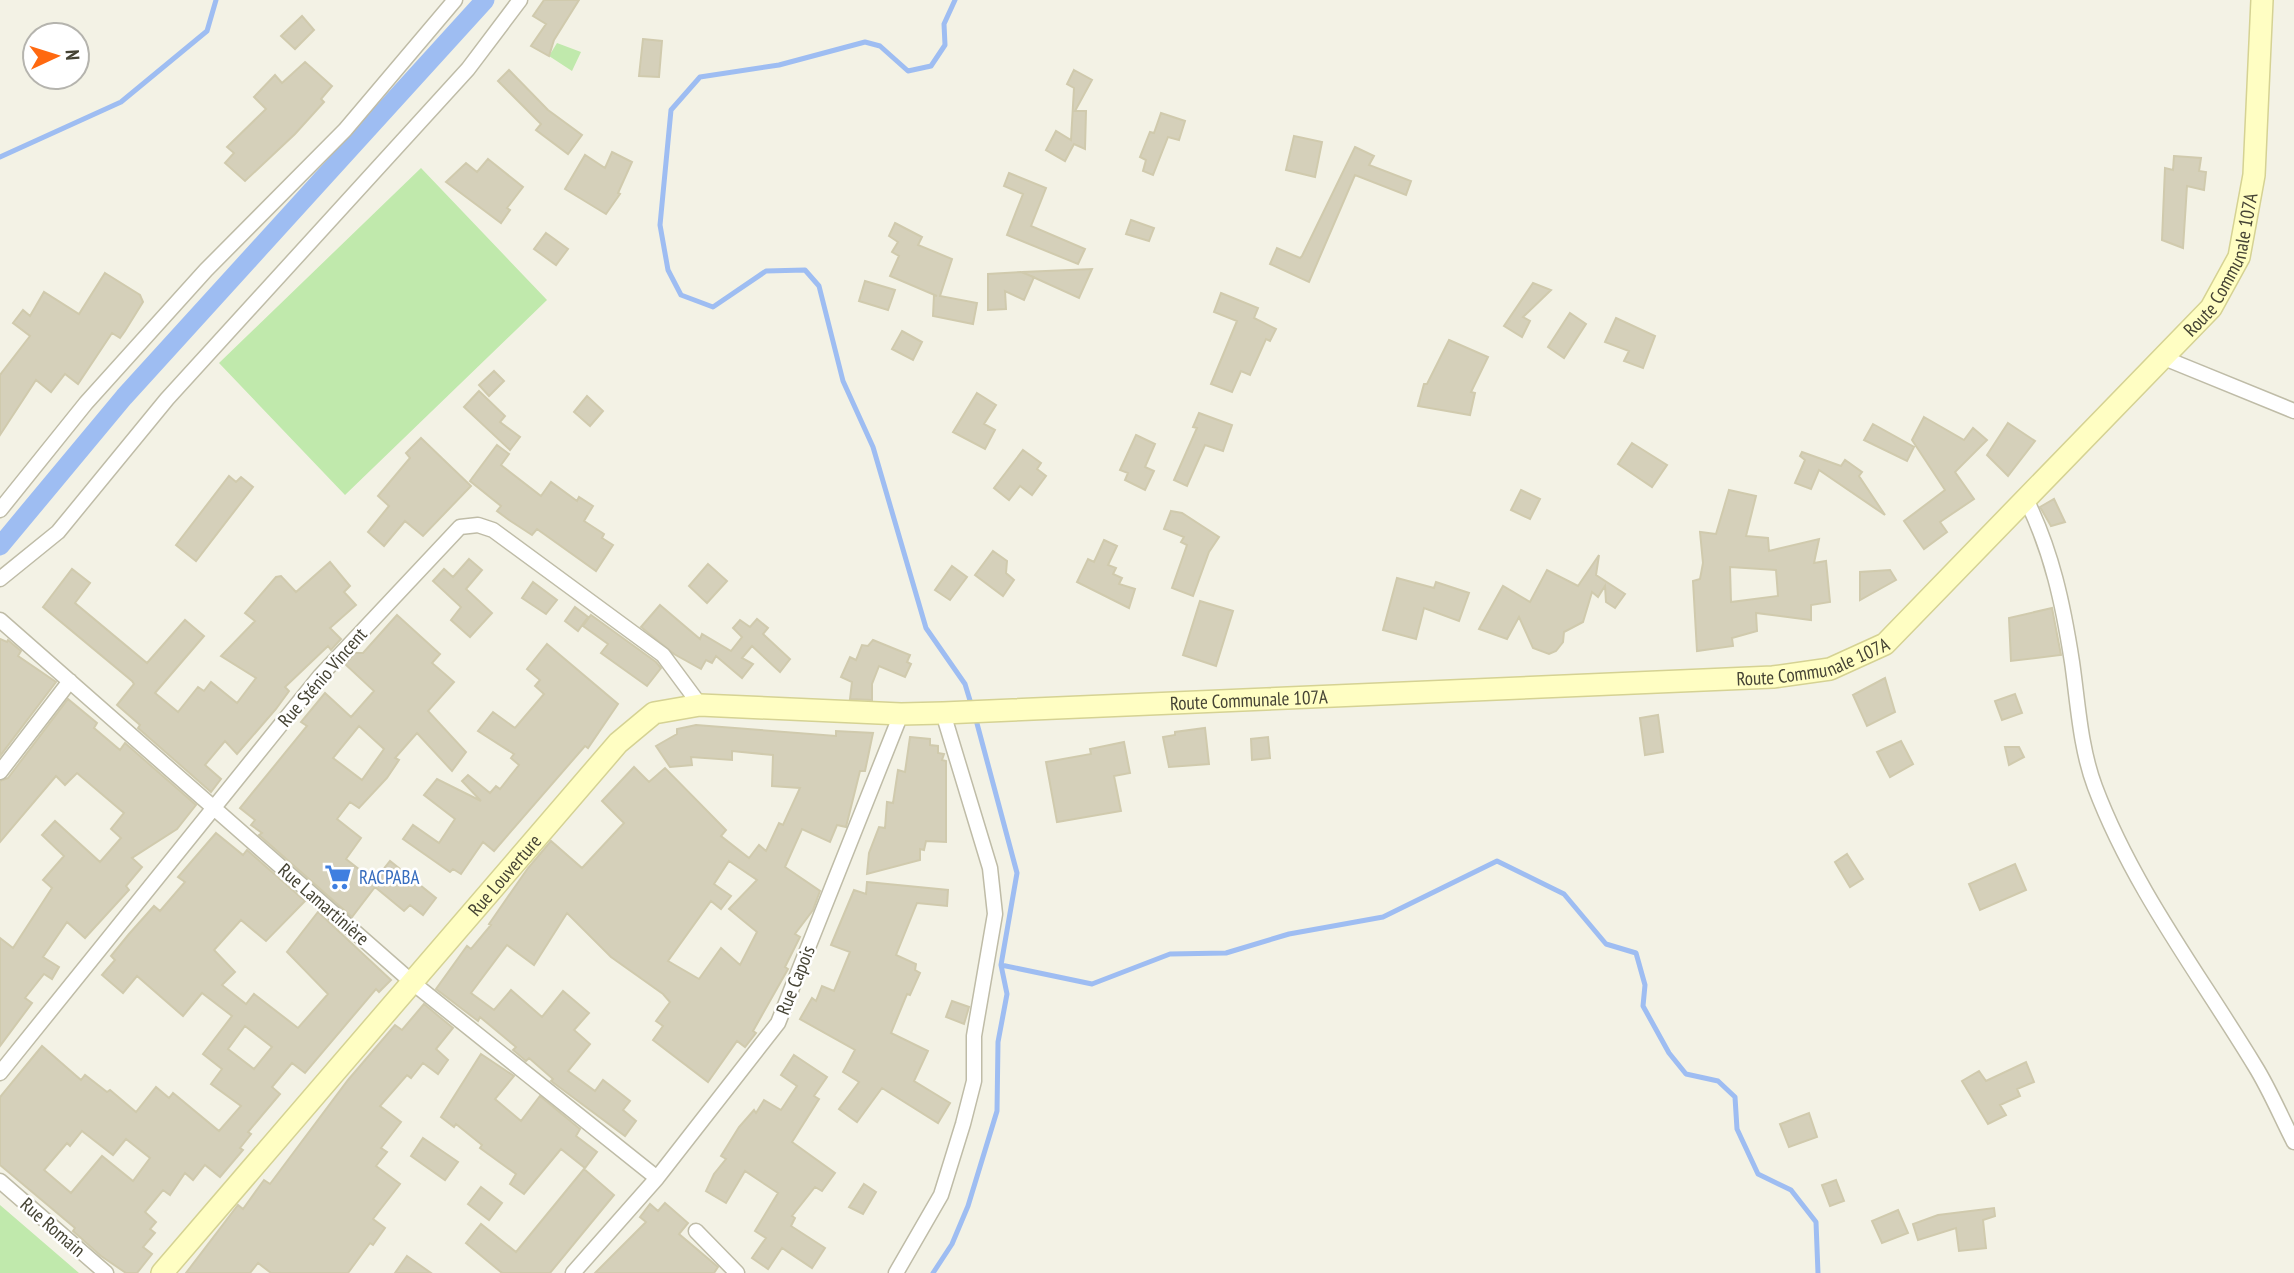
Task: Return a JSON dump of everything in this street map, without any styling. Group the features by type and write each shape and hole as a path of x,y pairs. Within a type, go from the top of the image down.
{"main road":[{"name":"Route Communale 107A","path":"949,713 1773,677 1830,669 1885,643 2211,308 2239,257 2254,175 2262,0"},
{"name":"Rue Louverture","path":"162,1273 618,743 654,713 700,705 901,714 949,713"}],"street":[{"path":"0,510 86,403 206,270 345,130 455,0"},
{"path":"0,579 58,532 167,399 468,69 520,0"},
{"path":"2164,358 2294,411"},
{"path":"2026,499 2045,539 2061,597 2080,724 2094,785 2127,858 2183,954 2257,1068 2294,1142"},
{"name":"Rue Sténio Vincent","path":"0,1073 320,677 460,527 478,525 493,530 663,655 700,705"},
{"name":"Rue Lamartinière","path":"0,620 414,983 657,1178"},
{"path":"0,772 70,681"},
{"path":"896,1273 941,1195 963,1124 974,1082 974,1036 995,914 990,868 949,713"},
{"name":"Rue Capois","path":"573,1273 657,1178 778,1023 901,714"},
{"name":"Rue Romain","path":"0,1181 106,1273"},
{"path":"696,1231 737,1273"}],"green space":[{"path":"557,43 581,52 572,71 549,56"},
{"path":"421,168 547,300 345,495 219,363"},
{"path":"0,1205 79,1273 0,1273"}],"building":[{"path":"544,0 579,0 554,40 549,56 531,46 546,24 533,16"},
{"path":"302,16 314,30 295,49 281,36"},
{"path":"643,39 662,41 659,77 639,76"},
{"path":"305,62 332,86 321,99 324,102 295,134 245,181 225,163 234,153 227,147 266,109 254,97 275,75 282,83"},
{"path":"509,70 548,110 582,135 568,154 536,130 541,124 498,81"},
{"path":"1074,70 1092,80 1075,111 1086,111 1085,149 1074,144 1065,161 1046,150 1056,131 1071,140 1074,88 1067,84"},
{"path":"1161,113 1185,121 1179,140 1168,137 1153,175 1143,171 1146,160 1140,157 1150,132 1154,133"},
{"path":"1294,136 1322,142 1315,177 1286,170"},
{"path":"1355,147 1374,156 1369,165 1411,181 1406,195 1355,175 1309,282 1270,264 1277,248 1300,258 1302,256"},
{"path":"612,152 632,162 618,193 620,194 606,214 565,189 585,155 605,168"},
{"path":"2174,156 2201,158 2199,171 2206,172 2204,190 2187,186 2183,248 2162,240 2165,168 2173,170"},
{"path":"488,159 523,187 507,208 510,210 501,223 446,182 466,163 477,172"},
{"path":"1009,173 1046,188 1031,226 1085,249 1078,264 1007,235 1023,194 1004,186"},
{"path":"1131,220 1154,228 1149,241 1126,234"},
{"path":"895,223 922,237 918,245 952,259 940,296 977,303 973,324 933,316 934,295 937,296 890,276 899,256 892,252 898,242 889,236"},
{"path":"546,233 568,249 556,265 534,249"},
{"path":"1092,269 1079,298 1022,272"},
{"path":"1021,272 1034,277 1024,300 1005,291 1006,309 988,310 988,274"},
{"path":"105,273 140,295 143,302 125,331 120,338 112,333 78,384 65,374 51,392 36,380 0,435 0,375 30,336 13,323 23,310 30,316 44,292 79,314"},
{"path":"865,281 895,290 888,310 859,301"},
{"path":"1533,283 1551,290 1523,317 1530,321 1522,337 1504,326"},
{"path":"1221,293 1258,308 1254,318 1276,329 1270,341 1266,339 1250,375 1241,371 1232,392 1211,384 1237,321 1214,312"},
{"path":"1570,313 1586,324 1564,358 1548,347"},
{"path":"1616,318 1655,336 1643,368 1624,361 1629,351 1605,342"},
{"path":"902,331 922,342 913,360 892,349"},
{"path":"1449,340 1488,357 1471,392 1475,393 1470,415 1418,406 1424,384 1427,384"},
{"path":"494,371 504,381 489,396 479,385"},
{"path":"479,391 505,416 500,422 520,437 510,450 464,407"},
{"path":"977,393 996,405 984,424 995,430 985,449 953,432"},
{"path":"587,396 603,411 590,426 574,412"},
{"path":"1199,413 1232,425 1223,451 1205,445 1187,486 1174,480 1197,428 1193,427"},
{"path":"1924,417 1964,440 1973,428 1987,440 1955,472 1974,499 1940,522 1947,532 1924,549 1904,521 1945,490 1912,440"},
{"path":"2008,423 2035,441 2008,476 1987,455"},
{"path":"1873,424 1914,447 1907,461 1864,440"},
{"path":"1136,435 1155,444 1145,467 1154,471 1145,490 1125,480 1128,473 1120,470"},
{"path":"421,438 471,486 423,536 405,521 384,546 368,532 389,506 378,496 410,458 406,453"},
{"path":"1632,443 1667,465 1652,487 1618,464"},
{"path":"497,445 509,454 501,465 541,496 551,482 577,501 579,497 593,506 584,521 604,534 602,538 613,545 596,571 537,529 532,535 509,520 497,511 501,506 470,481"},
{"path":"1023,450 1041,463 1037,469 1046,476 1032,495 1020,486 1009,500 994,488"},
{"path":"1802,452 1841,466 1845,460 1862,472 1859,476 1885,515 1819,470 1811,489 1795,483 1805,460 1800,456"},
{"path":"229,476 236,482 241,477 253,487 196,561 176,545"},
{"path":"1521,490 1540,499 1530,519 1511,510"},
{"path":"1729,490 1756,496 1746,536 1768,538 1769,551 1819,539 1814,563 1826,561 1830,602 1811,605 1811,620 1756,613 1757,631 1732,638 1733,646 1697,651 1693,581 1700,579 1703,563 1700,532 1716,534","holes":["1730,567 1776,570 1778,596 1731,602"]},
{"path":"2054,499 2065,522 2051,526 2040,507"},
{"path":"1171,511 1182,513 1219,537 1209,552 1193,596 1172,588 1187,545 1181,542 1184,537 1164,529"},
{"path":"1104,540 1117,546 1108,565 1116,568 1113,574 1122,578 1119,584 1135,589 1129,608 1077,582 1088,559 1094,562"},
{"path":"993,551 1007,561 1006,573 1014,580 1003,596 975,575"},
{"path":"1599,555 1596,575 1625,594 1615,608 1606,602 1605,586 1598,597 1592,592 1583,622 1564,632 1563,642 1556,651 1549,654 1533,648 1519,617 1507,639 1479,629 1503,586 1530,602 1547,570 1578,586"},
{"path":"469,559 482,570 466,589 492,613 470,637 451,620 461,607 433,581 444,569 453,577"},
{"path":"330,562 350,586 344,592 356,605 330,628 341,639 331,650 328,646 285,687 289,691 237,754 225,741 205,765 221,779 211,792 138,728 140,725 117,705 134,684 132,681 43,607 72,569 90,583 75,603 147,663 185,620 204,636 155,693 178,712 198,687 204,691 211,682 237,703 256,678 221,656 255,621 245,613 276,577 281,576 296,592"},
{"path":"708,564 727,581 707,603 689,586"},
{"path":"952,566 967,577 950,600 935,590"},
{"path":"1890,570 1896,580 1860,600 1860,572"},
{"path":"1397,578 1434,588 1436,582 1469,593 1459,621 1424,608 1416,639 1383,630"},
{"path":"533,582 557,600 546,614 522,598"},
{"path":"1200,601 1233,611 1216,666 1183,655"},
{"path":"660,605 700,639 702,634 731,651 742,637 733,628 740,620 750,627 757,619 768,628 763,634 790,659 780,672 752,646 742,658 753,664 742,678 716,656 712,663 706,660 701,669 674,654 641,627"},
{"path":"575,607 588,617 578,631 565,621"},
{"path":"2052,608 2061,655 2011,661 2009,618"},
{"path":"397,615 440,654 432,663 454,682 428,711 466,752 452,771 417,733 395,758 399,760 387,778 359,808 350,802 337,819 361,838 346,859 374,881 390,861 436,898 423,915 410,905 404,911 375,887 352,917 259,835 262,833 251,825 255,820 240,808 307,726 301,722 325,693 351,717 374,691 345,664 355,653 363,653","holes":["359,726 384,749 362,780 333,758"]},
{"path":"591,615 661,668 647,686 601,653 608,644 583,626"},
{"path":"0,639 7,642 8,640 21,651 18,656 56,682 0,756"},
{"path":"873,640 910,655 907,662 911,664 905,677 879,666 872,684 872,700 850,699 852,682 841,677 850,657 856,660 862,645 868,646"},
{"path":"547,644 618,704 588,748 585,746 494,851 483,842 461,874 453,869 450,872 403,839 413,825 439,843 455,819 424,795 437,779 481,801 462,781 468,775 490,793 496,786 500,789 519,765 511,758 514,754 478,731 493,712 515,728 544,694 535,686 540,680 527,669"},
{"path":"1885,678 1895,712 1867,726 1853,695"},
{"path":"2015,694 2022,713 2002,720 1995,701"},
{"path":"68,699 97,723 94,728 120,750 125,743 196,805 177,829 132,858 142,867 126,886 129,890 85,938 67,922 43,957 59,967 52,979 44,974 25,998 32,1003 0,1046 0,938 13,948 52,888 43,880 64,856 42,835 55,821 100,862 121,838 111,829 124,813 77,773 65,785 56,776 0,842 0,781 8,778"},
{"path":"1658,715 1663,752 1645,755 1640,718"},
{"path":"696,725 836,736 836,731 873,733 865,771 860,771 846,827 837,825 830,842 802,829 785,867 820,891 813,910 795,934 800,937 785,967 788,969 753,1031 756,1033 745,1047 737,1041 708,1082 653,1040 663,1026 656,1021 670,1002 663,994 611,957 567,913 534,965 507,945 471,993 494,1010 511,990 542,1017 563,991 589,1013 574,1030 590,1044 568,1071 595,1091 603,1080 630,1101 623,1110 636,1121 625,1136 551,1081 553,1079 529,1058 526,1061 513,1050 516,1047 480,1017 478,1021 436,989 467,946 471,949 491,925 489,924 528,868 551,841 582,868 624,823 602,801 634,767 649,782 665,768 726,830 721,836 749,858 759,845 766,851 779,823 783,825 800,788 772,786 773,755 732,751 732,760 691,757 692,765 670,767 656,746 677,734 677,729","holes":["729,861 757,880 729,909 757,932 740,965 721,948 699,979 668,961 711,901 721,909 731,896 714,884"]},
{"path":"1205,728 1209,764 1169,767 1163,737 1175,735 1175,732"},
{"path":"910,737 930,739 930,745 938,746 938,753 944,754 942,760 946,761 946,842 926,841 924,850 920,849 920,860 867,874 869,853 879,827 885,828 887,802 893,803 898,770 905,772"},
{"path":"1268,737 1270,758 1252,760 1251,739"},
{"path":"1901,741 1913,764 1890,777 1877,752"},
{"path":"1124,742 1130,773 1114,776 1121,811 1057,822 1046,762 1091,754 1090,749"},
{"path":"2005,747 2019,747 2024,757 2009,765"},
{"path":"216,833 243,855 247,850 305,901 266,941 241,920 214,950 235,972 222,985 246,1004 254,994 298,1028 328,994 287,952 318,912 391,980 379,992 376,989 305,1073 292,1063 272,1087 280,1094 248,1132 251,1134 240,1148 243,1150 220,1177 205,1165 193,1180 185,1173 170,1195 163,1190 145,1212 156,1222 150,1229 155,1233 143,1247 152,1254 137,1273 126,1273 101,1256 73,1231 75,1228 0,1165 0,1097 42,1046 81,1080 85,1075 107,1092 110,1090 136,1112 156,1087 169,1098 173,1093 219,1131 241,1106 211,1084 222,1069 203,1054 232,1016 202,993 183,1016 137,976 123,993 102,975 115,960 111,956 129,934 154,906 160,911 185,882 178,877","holes":["245,1026 272,1047 254,1069 228,1049","82,1131 113,1155 126,1139 150,1158 133,1181 102,1156 71,1193 44,1170 67,1143 70,1146"]},
{"path":"1847,854 1863,879 1850,887 1835,862"},
{"path":"2015,864 2026,890 1980,910 1969,884"},
{"path":"867,882 948,890 947,906 917,903 896,955 916,964 915,970 920,973 910,995 907,994 891,1033 928,1051 914,1081 950,1103 938,1123 882,1088 857,1122 839,1109 859,1082 843,1072 855,1050 800,1019 812,998 816,1001 822,986 834,991 850,952 831,945 854,890 866,894"},
{"path":"952,1001 969,1007 964,1024 946,1017"},
{"path":"424,1004 453,1028 436,1049 448,1060 438,1074 423,1063 411,1078 407,1075 380,1106 401,1122 381,1148 387,1152 376,1166 400,1184 373,1219 385,1228 373,1245 370,1243 348,1273 271,1273 258,1263 250,1273 186,1273 238,1205 243,1209 264,1180 270,1184 348,1080 395,1025 402,1030"},
{"path":"481,1054 514,1076 495,1099 521,1121 540,1096 580,1129 576,1136 597,1152 585,1168 561,1149 524,1194 510,1184 516,1174 480,1148 482,1145 456,1124 454,1127 441,1117"},
{"path":"794,1055 827,1077 814,1096 819,1099 792,1142 835,1173 822,1191 815,1187 792,1216 795,1218 791,1226 825,1248 812,1268 782,1248 768,1269 752,1258 766,1238 755,1231 778,1193 745,1171 726,1203 706,1191 714,1174 726,1159 721,1156 739,1127 754,1110 756,1113 764,1100 781,1110 797,1086 781,1075"},
{"path":"2026,1062 2034,1082 2017,1089 2020,1096 2000,1105 2006,1115 1988,1124 1962,1081 1979,1071 1986,1081"},
{"path":"1809,1113 1817,1137 1789,1147 1780,1124"},
{"path":"423,1138 458,1162 445,1180 411,1156"},
{"path":"584,1169 614,1195 550,1273 502,1273 466,1243 481,1224 516,1252"},
{"path":"1836,1180 1844,1201 1830,1206 1822,1185"},
{"path":"864,1184 876,1192 863,1214 849,1207"},
{"path":"481,1187 502,1203 489,1220 468,1204"},
{"path":"665,1203 688,1223 679,1234 718,1267 714,1273 595,1273 646,1222 640,1217 650,1204 658,1211"},
{"path":"1994,1208 1995,1216 1983,1220 1986,1248 1959,1251 1956,1228 1918,1240 1913,1224 1938,1215"},
{"path":"1898,1210 1908,1233 1882,1243 1872,1221"},
{"path":"407,1256 431,1273 395,1273"}],"waterway":[{"path":"0,157 121,102 207,31 216,0"},
{"path":"0,546 124,397 485,0"},
{"path":"955,0 944,24 945,45 931,66 908,71 880,46 865,42 779,65 700,77 671,110 660,225 668,270 681,295 713,307 766,271 805,270 819,286 843,381 873,447 926,628 965,684 972,707"},
{"path":"975,716 1017,873 1001,965 1092,984 1170,954 1226,953 1289,934 1383,917 1497,861 1564,894 1606,944 1636,953 1645,985 1643,1006 1669,1053 1686,1074 1718,1081 1735,1097 1737,1129 1758,1174 1791,1190 1816,1222 1818,1273"},
{"path":"933,1273 952,1244 968,1206 997,1111 998,1042 1007,994 1001,965"}],"place":[{"name":"RACPABA","path":"338,877"}]}
